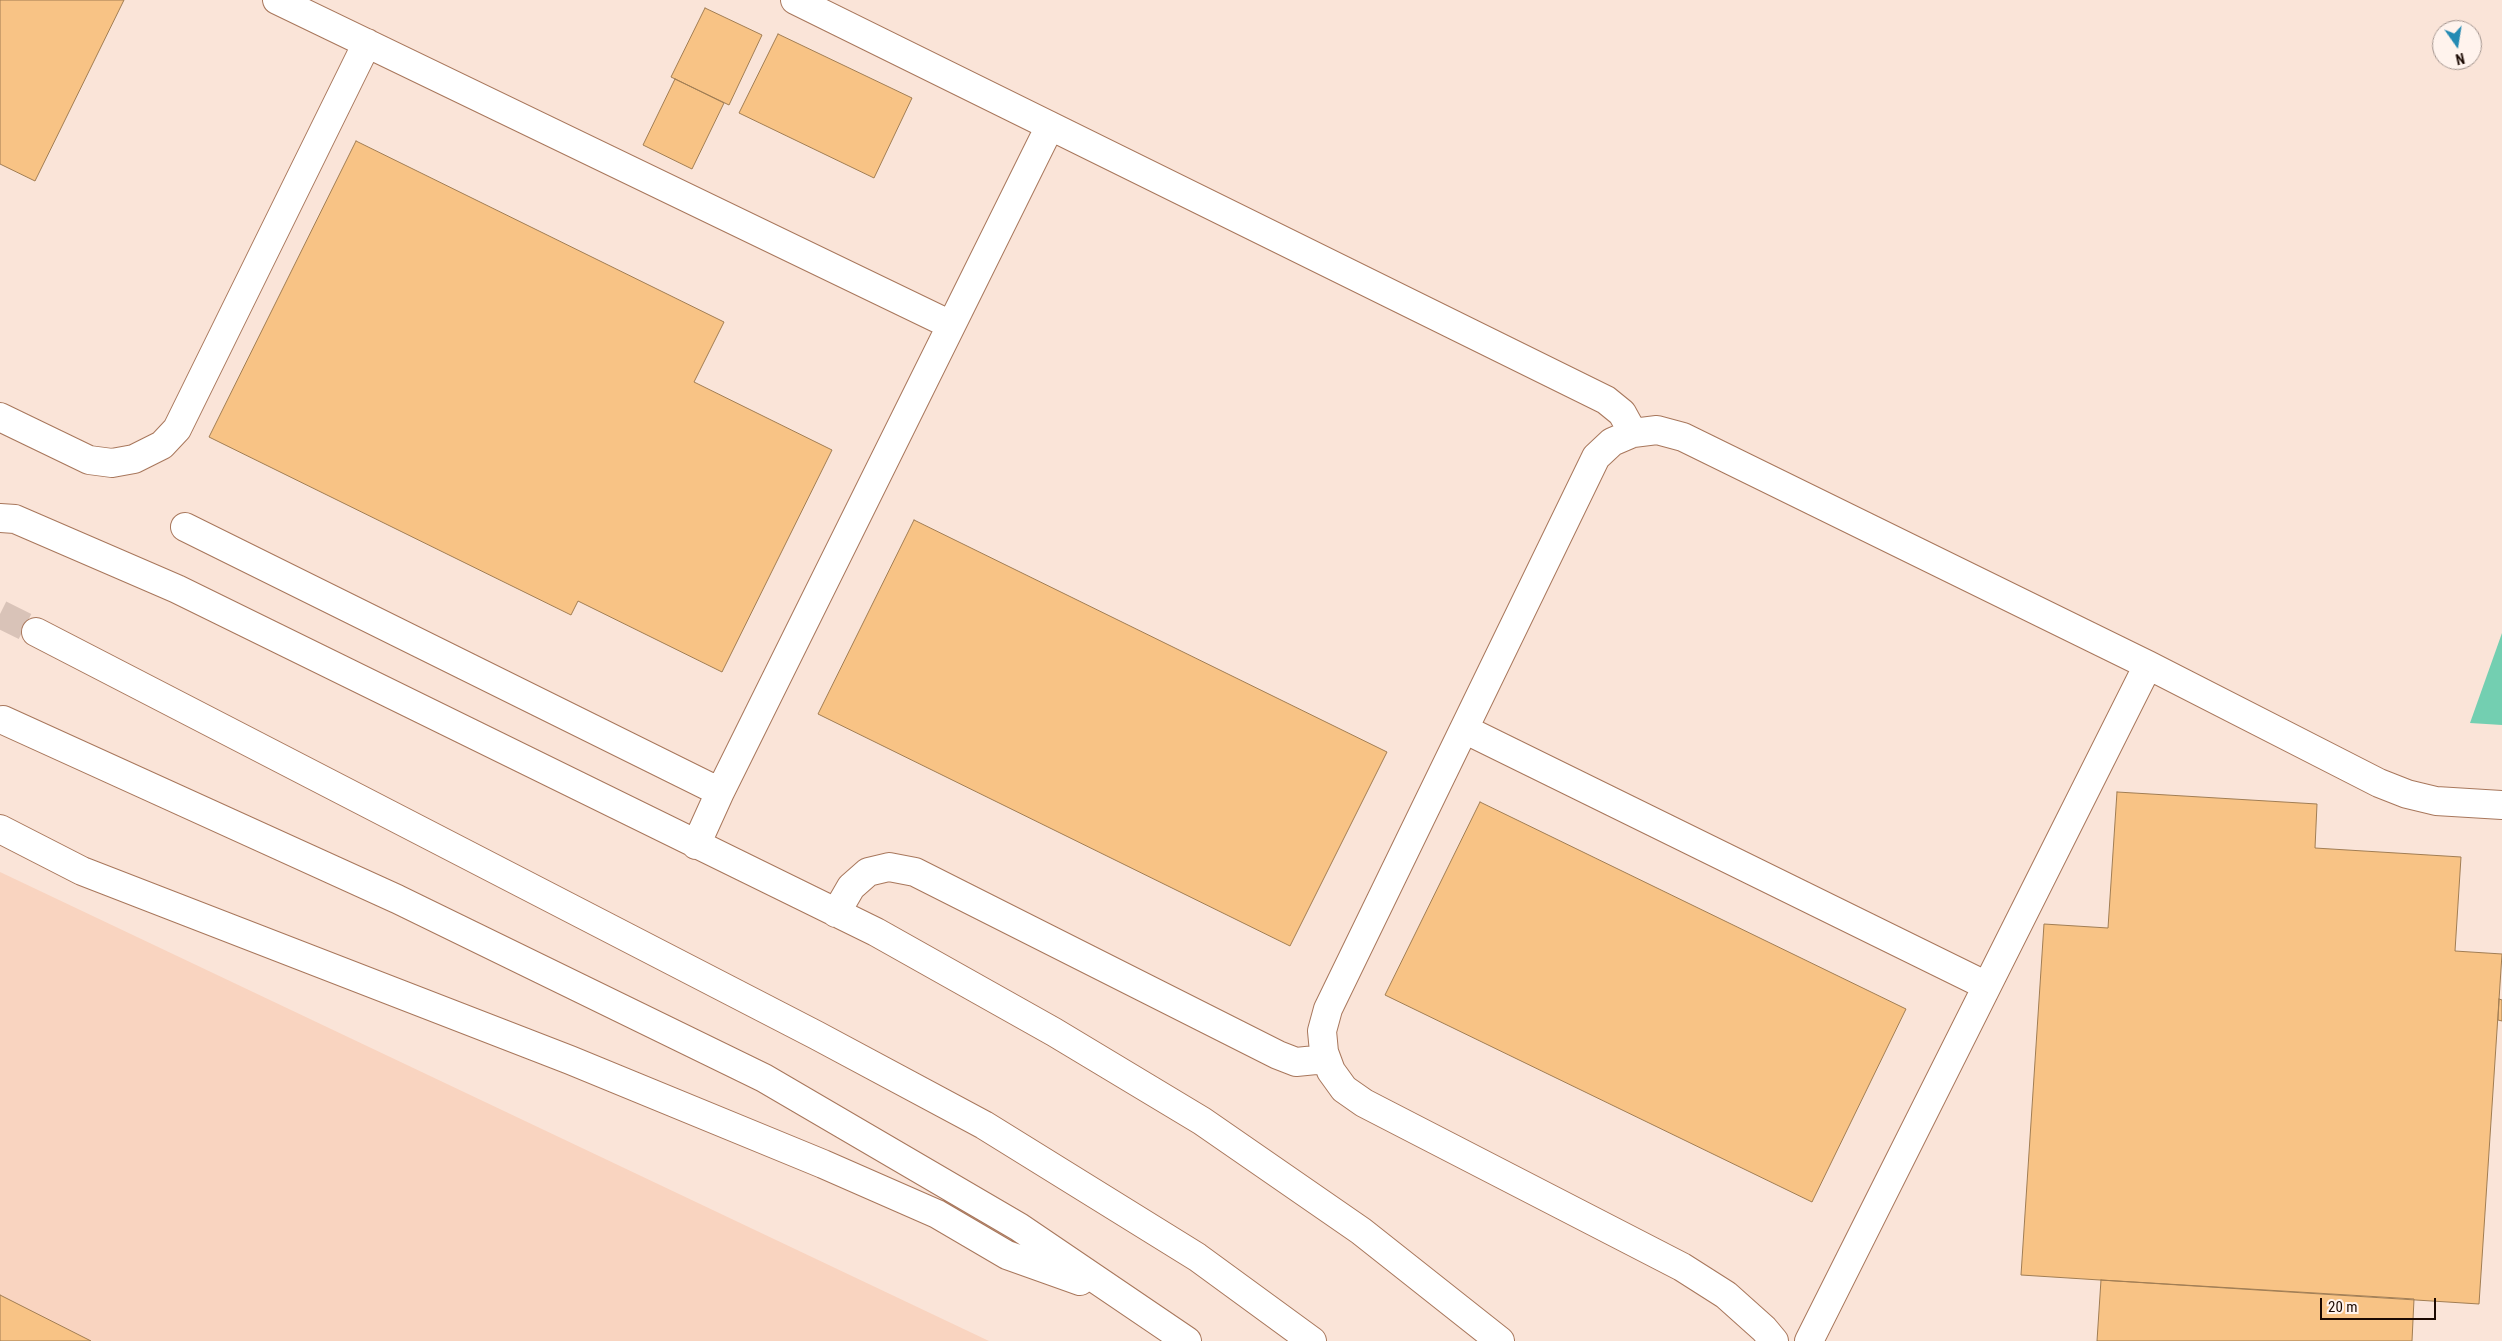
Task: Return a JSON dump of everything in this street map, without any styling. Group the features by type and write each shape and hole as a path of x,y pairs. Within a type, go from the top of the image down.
{"street":[{"path":"277,0 951,325"},
{"path":"795,0 1606,400 1622,413 1633,433"},
{"path":"0,417 89,460 112,463 134,459 162,445 177,429 367,43"},
{"path":"696,844 1050,126"},
{"path":"1774,1341 1764,1329 1726,1295 1682,1267 1364,1103 1344,1089 1326,1059 1322,1031 1328,1009 1596,457 1612,442 1633,433 1657,430 1683,437 2148,665 2379,783 2407,794 2436,801 2502,805"},
{"path":"0,518 15,519 177,589 876,932 1054,1032 1202,1121 1361,1231 1500,1341"},
{"path":"185,527 720,792"},
{"path":"36,632 816,1035 984,1125 1197,1257 1312,1341"},
{"path":"1809,1341 2148,665"},
{"path":"3,720 396,899 764,1078 1019,1227 1187,1341"},
{"path":"1464,729 1987,986"},
{"path":"0,829 82,871 570,1060 937,1214 1007,1255 1119,1294"},
{"path":"836,913 851,887 868,872 889,867 915,872 1278,1055 1296,1062 1326,1059"}],"shaded area":[{"path":"2502,633 2502,725 2470,723"},
{"path":"0,872 989,1341 0,1341"}],"building":[{"path":"0,0 124,0 35,181 0,164"},
{"path":"705,8 762,35 729,105 671,77"},
{"path":"778,34 912,98 874,178 739,113"},
{"path":"675,79 724,103 692,169 643,145"},
{"path":"356,141 724,322 694,382 832,450 722,672 578,601 571,615 209,437"},
{"path":"914,520 1387,752 1290,946 818,714"},
{"path":"2117,792 2317,804 2315,848 2461,857 2455,951 2502,954 2479,1304 2021,1275 2044,924 2108,928"},
{"path":"1480,802 1906,1009 1812,1202 1385,995"},
{"path":"2499,999 2502,1000 2502,1021 2498,1020"},
{"path":"2101,1280 2414,1299 2412,1341 2097,1341"},
{"path":"0,1295 91,1341 0,1341"}],"tunnel":[{"path":"0,614 36,632"}]}
